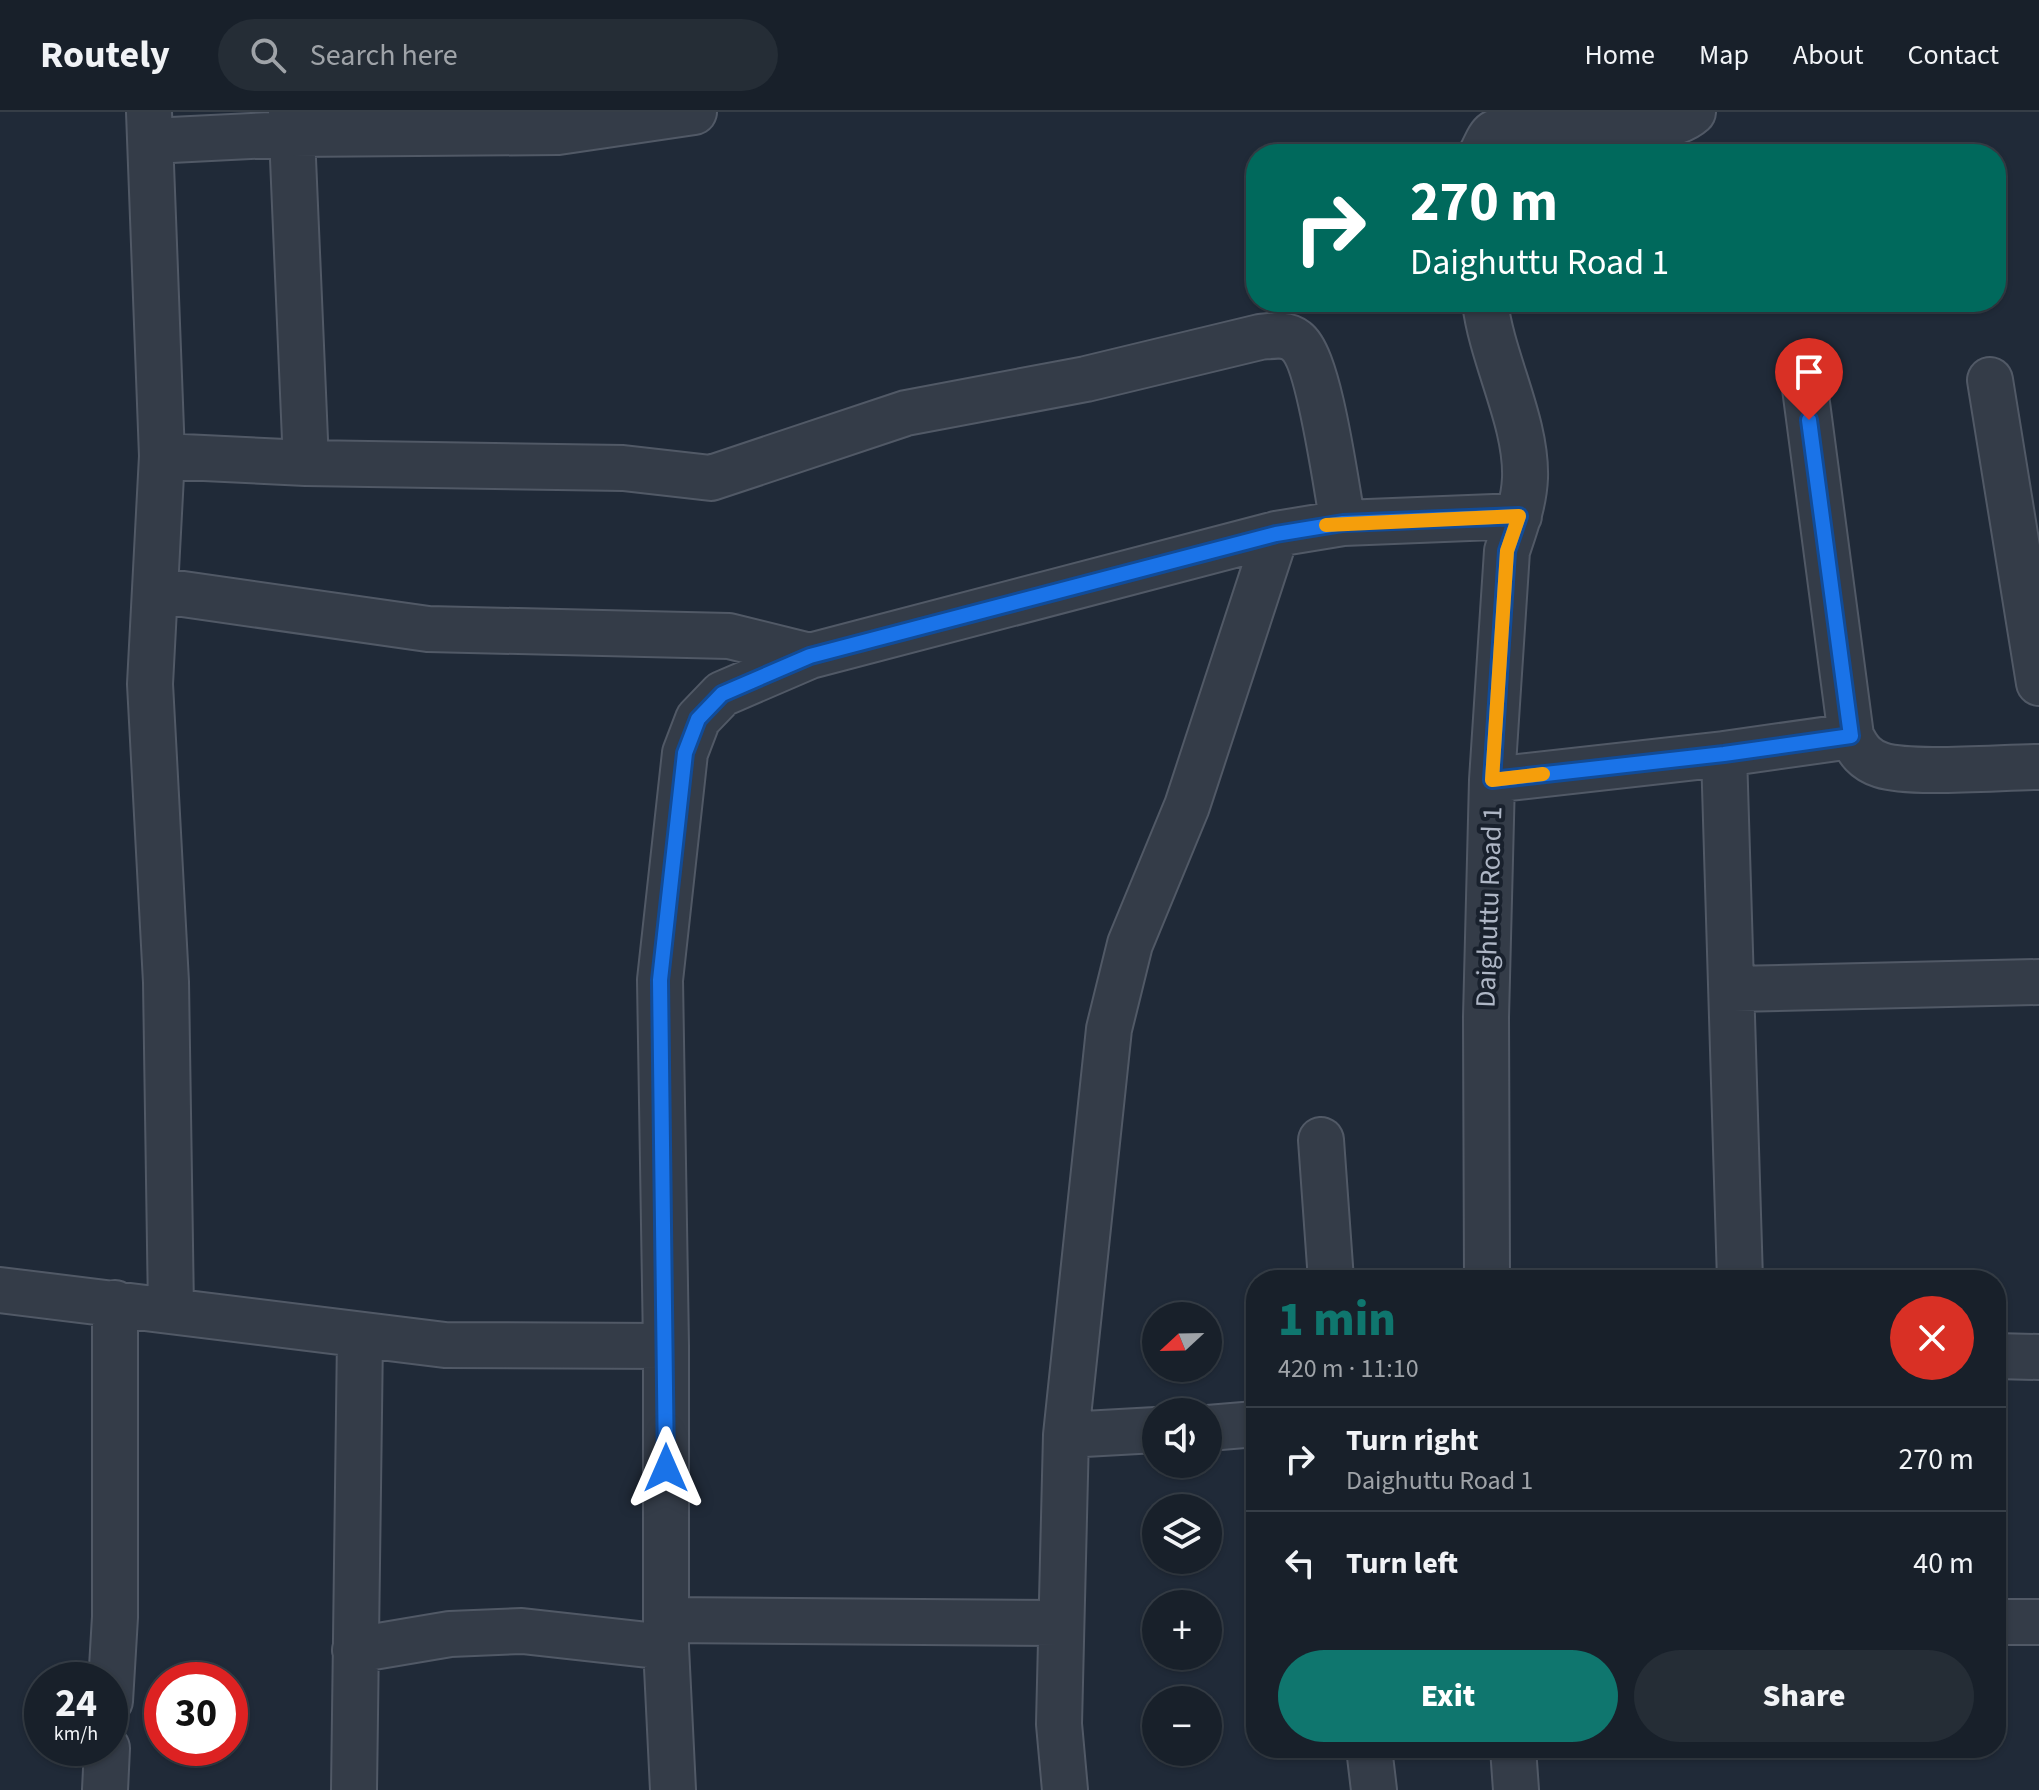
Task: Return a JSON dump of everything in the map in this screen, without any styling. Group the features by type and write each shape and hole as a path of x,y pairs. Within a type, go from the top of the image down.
{"street":[{"path":"171,1310 166,982 150,684 162,456 150,127 556,122 694,112"},
{"path":"1487,144 1493,134 1522,122 1656,123 1687,117 1693,112"},
{"path":"292,123 306,463"},
{"name":"Daighuttu Road 1","path":"1487,312 1521,442 1525,477 1519,516 1507,551 1492,780 1486,1017 1487,1270"},
{"path":"162,456 306,463 623,468 711,478 906,413 1086,379 1260,337 1286,336 1298,342 1306,353 1316,381 1343,523"},
{"path":"1990,380 2039,683"},
{"path":"1805,388 1851,736 1860,753 1882,765 2039,767"},
{"path":"673,1790 666,1634 666,1346 660,980 685,753 698,719 722,694 810,656 1276,534 1343,523 1519,516"},
{"path":"1065,1790 1059,1724 1066,1435 1109,1029 1130,944 1187,806 1276,534"},
{"path":"155,590 428,629 729,636 810,656"},
{"path":"1492,780 1724,754 1851,736"},
{"path":"1724,754 1740,1270"},
{"path":"1733,989 2039,982"},
{"path":"1321,1140 1330,1270"},
{"path":"0,1290 360,1337 445,1345 666,1346"},
{"path":"112,1662 115,1303"},
{"path":"354,1790 360,1337"},
{"path":"2006,1356 2039,1357"},
{"path":"1222,1427 1246,1425"},
{"path":"1066,1435 1142,1431"},
{"path":"2006,1622 2039,1622"},
{"path":"355,1650 450,1634 522,1631 666,1634 1061,1623"},
{"path":"1370,1758 1374,1790"},
{"path":"1514,1758 1516,1790"},
{"path":"105,1790 106,1766"}],"slow traffic":[{"path":"1326,525 1519,516 1507,551 1492,780 1543,774"}],"route":[{"path":"666,1468 660,980 685,753 698,719 722,694 810,656 1276,534 1343,523 1519,516 1507,551 1492,780 1724,754 1851,736 1809,420"}]}
